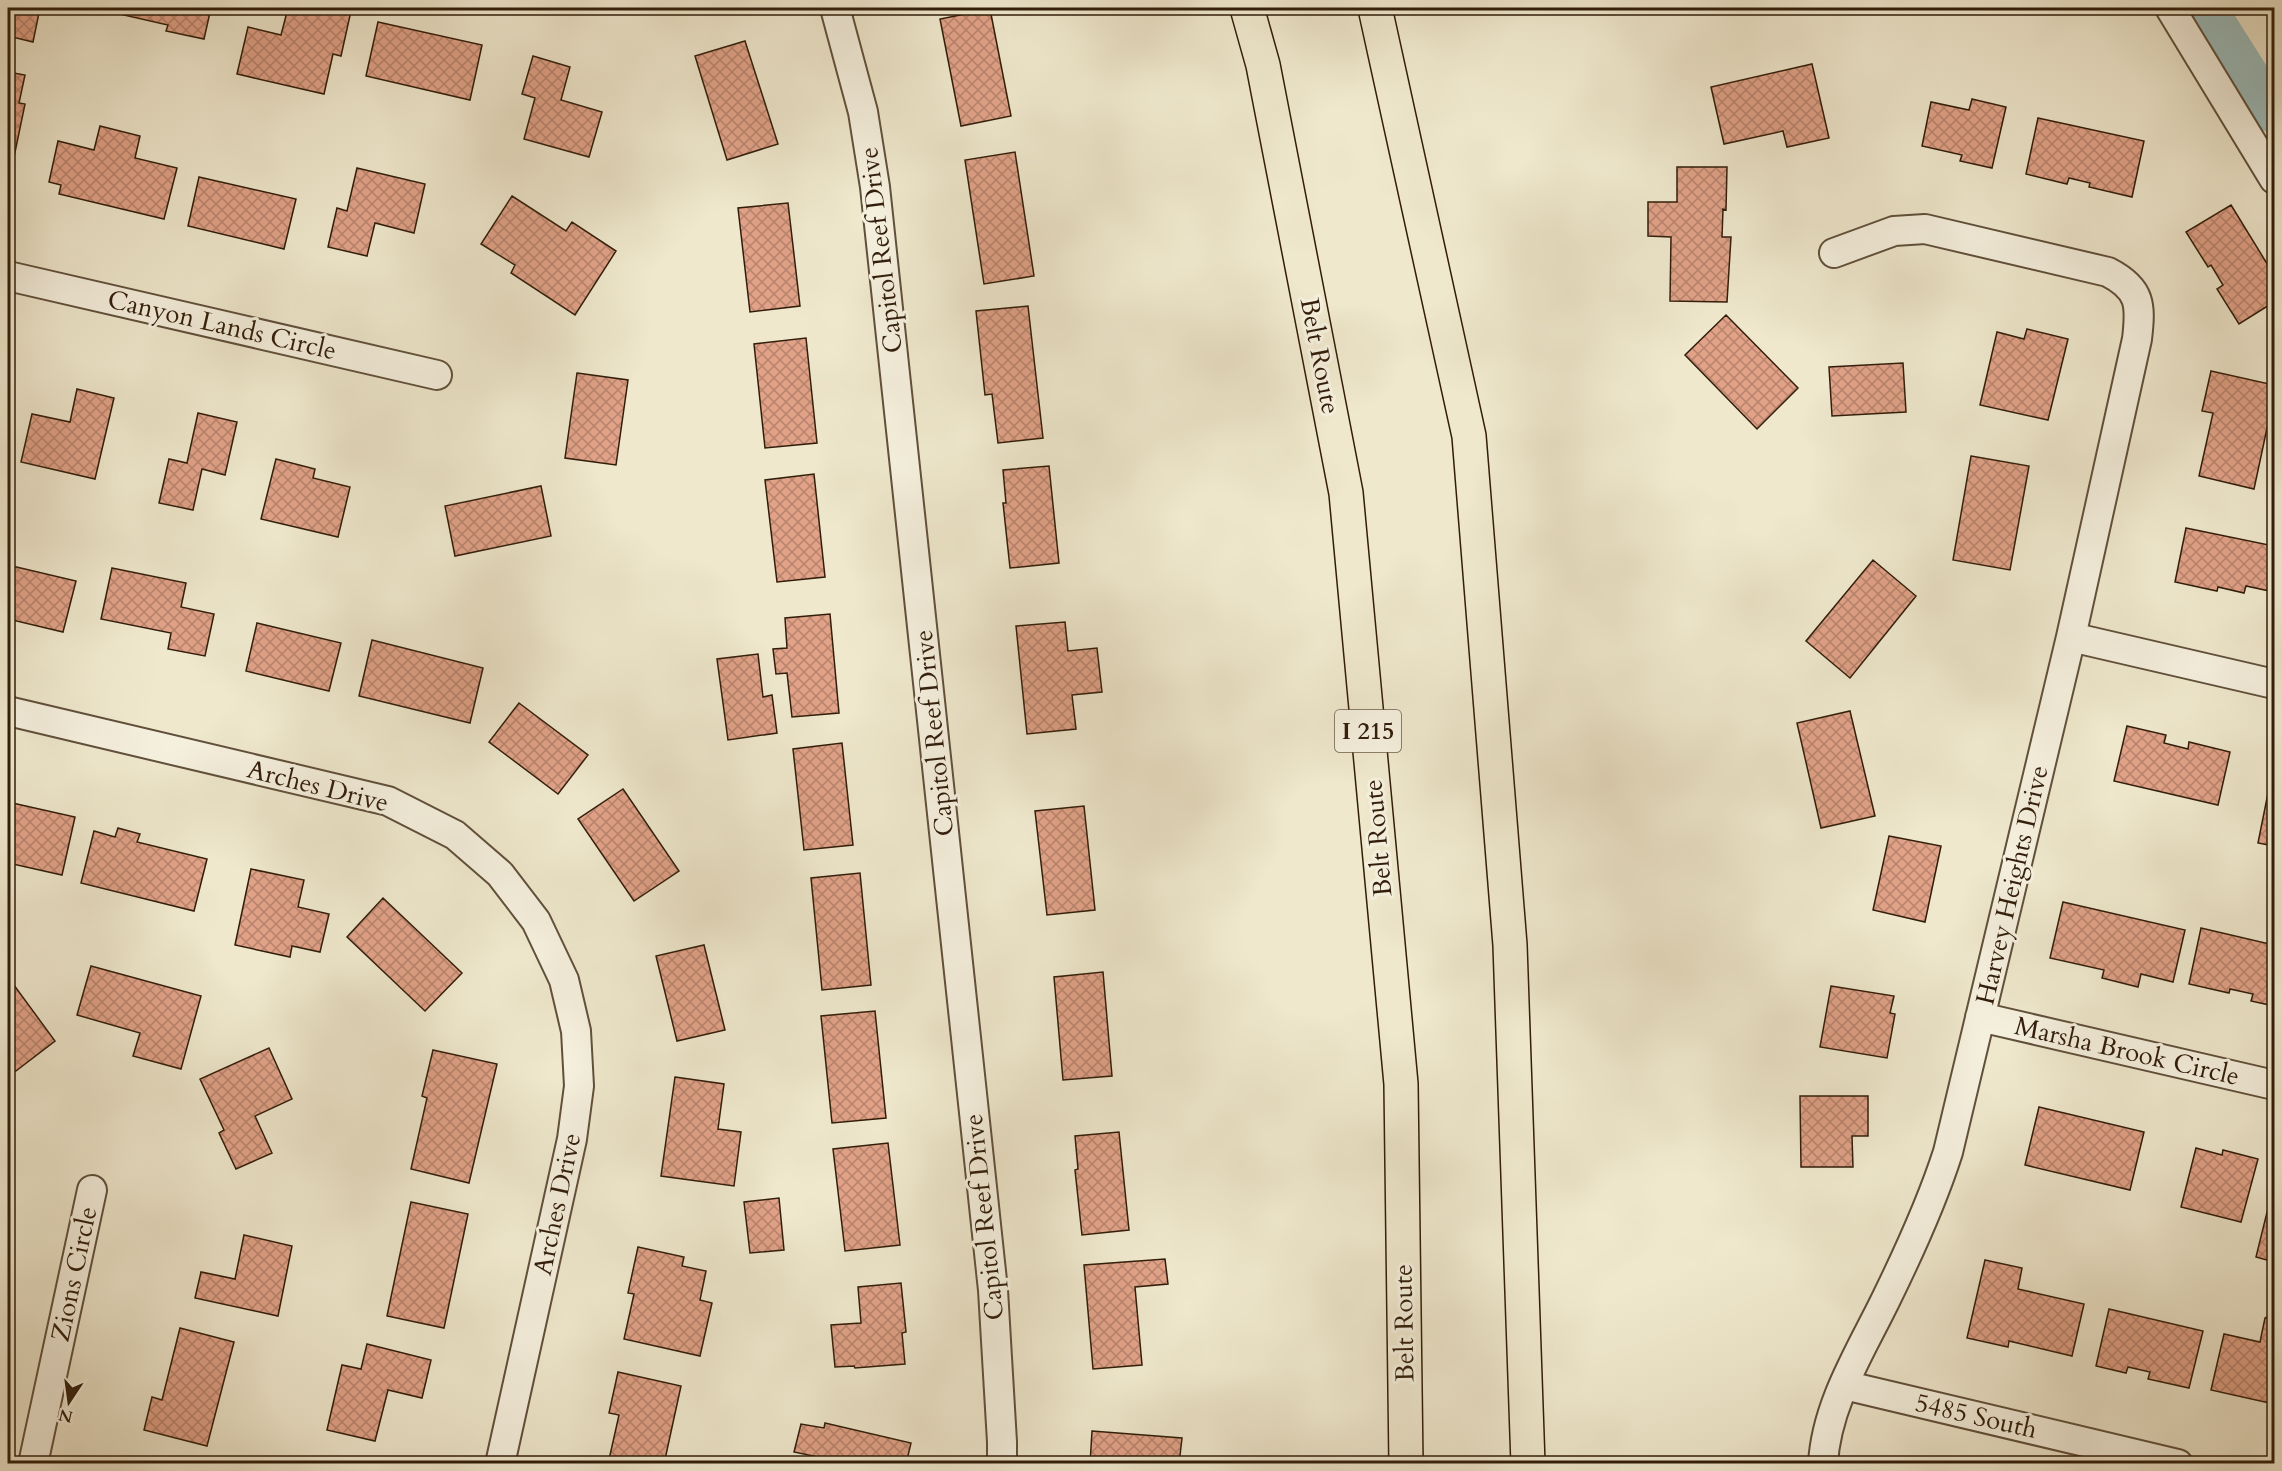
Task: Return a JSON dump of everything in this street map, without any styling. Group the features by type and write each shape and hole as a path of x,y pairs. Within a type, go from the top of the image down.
{"highway":[{"name":"Belt Route","path":"1246,8 1263,65 1346,493 1401,1084 1406,1464"},
{"path":"1375,8 1469,436 1510,945 1528,1464"}],"street":[{"name":"Capitol Reef Drive","path":"835,8 863,112 876,199 993,1290 1002,1464"},
{"path":"2170,8 2274,179"},
{"name":"Harvey Heights Drive","path":"1823,1464 1832,1418 1844,1385 1901,1269 1938,1183 1948,1152 2071,636 2137,339 2140,312 2133,289 2122,279 2108,272 1924,229 1894,231 1834,253"},
{"name":"Canyon Lands Circle","path":"8,276 437,375"},
{"path":"2071,636 2274,684"},
{"name":"Arches Drive","path":"8,711 388,801 455,835 500,874 536,921 564,980 576,1030 579,1086 573,1139 500,1464"},
{"name":"Marsha Brook Circle","path":"1980,1017 2274,1085"},
{"name":"Zions Circle","path":"33,1464 92,1190"},
{"name":"5485 South","path":"1844,1385 2178,1464"}],"building":[{"path":"8,8 40,8 33,42 8,36"},
{"path":"103,8 211,8 204,39 166,31 168,25 102,10"},
{"path":"288,8 338,8 351,11 341,56 333,54 324,94 237,74 248,27 281,35"},
{"path":"990,9 1011,116 961,126 940,19"},
{"path":"378,22 482,45 470,100 366,76"},
{"path":"745,41 778,144 727,160 695,56"},
{"path":"533,56 570,67 561,100 602,112 589,157 524,139 535,98 522,94"},
{"path":"1812,64 1829,138 1787,147 1783,131 1724,144 1711,87"},
{"path":"8,72 25,75 19,103 25,104 9,181"},
{"path":"1972,99 2006,107 1992,168 1960,161 1962,155 1922,146 1931,102 1969,110"},
{"path":"2038,118 2144,141 2132,197 2089,187 2090,183 2069,178 2067,184 2026,174"},
{"path":"100,126 140,136 135,158 177,168 164,219 59,194 61,185 49,182 58,141 94,150"},
{"path":"1015,152 1034,276 984,284 965,160"},
{"path":"1677,167 1727,167 1726,210 1723,209 1722,237 1731,237 1727,302 1670,301 1671,237 1648,236 1648,202 1677,202"},
{"path":"357,168 425,184 414,233 375,223 367,256 328,247 337,208 347,211"},
{"path":"199,177 296,199 284,249 188,226"},
{"path":"512,196 566,231 572,222 616,251 575,315 511,273 515,265 481,244"},
{"path":"788,203 800,306 750,312 738,208"},
{"path":"2231,205 2274,275 2274,302 2239,324 2217,289 2223,285 2211,265 2208,267 2186,232"},
{"path":"1028,306 1043,438 998,443 992,394 985,395 976,311"},
{"path":"1726,315 1798,388 1757,429 1685,355"},
{"path":"2027,329 2068,339 2048,420 1980,405 1997,332 2024,339"},
{"path":"806,338 817,443 765,448 754,344"},
{"path":"1903,363 1906,412 1832,416 1829,367"},
{"path":"2211,371 2274,385 2274,420 2269,419 2254,489 2199,476 2213,413 2202,411"},
{"path":"577,373 628,380 616,465 565,458"},
{"path":"77,389 114,398 95,479 21,462 32,414 70,422"},
{"path":"198,413 237,422 225,475 202,469 193,510 159,503 169,459 187,463"},
{"path":"1971,456 2029,466 2010,570 1953,560"},
{"path":"276,459 315,469 313,478 350,487 338,537 261,519"},
{"path":"1049,466 1059,563 1010,568 1003,503 1006,503 1003,470"},
{"path":"814,474 825,577 777,582 765,480"},
{"path":"541,486 551,536 455,556 445,506"},
{"path":"2186,528 2274,546 2274,592 2246,586 2244,593 2218,587 2217,591 2175,582"},
{"path":"1873,560 1916,596 1850,678 1806,641"},
{"path":"8,565 76,581 63,632 8,619"},
{"path":"112,568 186,583 181,607 214,614 205,656 168,649 171,633 101,619"},
{"path":"830,614 839,713 792,717 787,673 776,674 773,649 787,648 785,618"},
{"path":"1065,622 1068,651 1097,648 1102,692 1072,695 1076,729 1027,734 1016,626"},
{"path":"257,623 341,643 329,691 246,671"},
{"path":"372,640 483,668 470,723 359,696"},
{"path":"758,654 763,697 772,695 777,733 728,740 717,659"},
{"path":"519,703 588,755 558,794 489,742"},
{"path":"1850,711 1875,816 1821,828 1797,723"},
{"path":"2127,726 2166,735 2164,743 2188,749 2189,742 2230,752 2218,805 2114,781"},
{"path":"842,743 853,845 804,850 793,749"},
{"path":"2272,773 2274,773 2274,846 2258,843"},
{"path":"623,789 679,871 634,901 578,819"},
{"path":"8,802 75,817 62,875 8,863"},
{"path":"1084,806 1095,910 1047,915 1035,811"},
{"path":"118,828 140,834 137,842 207,859 194,911 81,883 94,831 115,837"},
{"path":"1889,836 1941,846 1925,922 1873,910"},
{"path":"251,869 304,880 298,907 329,914 320,952 292,946 290,957 235,945"},
{"path":"860,873 871,985 822,990 811,878"},
{"path":"383,898 462,973 425,1011 347,937"},
{"path":"2063,902 2185,930 2173,982 2141,974 2138,987 2102,978 2104,970 2050,958"},
{"path":"2201,928 2274,945 2274,1006 2251,1001 2253,994 2230,989 2229,993 2189,984"},
{"path":"704,945 725,1030 677,1041 656,956"},
{"path":"91,966 201,996 181,1069 133,1056 140,1033 77,1015"},
{"path":"1103,972 1112,1076 1063,1080 1054,977"},
{"path":"8,977 55,1041 8,1077"},
{"path":"1831,986 1894,996 1890,1013 1895,1014 1887,1058 1820,1047"},
{"path":"875,1011 886,1118 832,1123 821,1016"},
{"path":"269,1048 292,1099 255,1116 272,1153 236,1169 219,1133 224,1130 200,1079"},
{"path":"433,1050 497,1064 469,1183 411,1169 427,1098 422,1096"},
{"path":"675,1077 724,1084 718,1129 741,1132 734,1186 661,1176"},
{"path":"1800,1096 1868,1096 1868,1136 1852,1136 1853,1167 1801,1167"},
{"path":"2039,1107 2144,1132 2130,1190 2025,1165"},
{"path":"1119,1132 1129,1230 1082,1235 1075,1170 1078,1169 1075,1136"},
{"path":"888,1143 900,1245 845,1251 833,1149"},
{"path":"2196,1148 2222,1155 2223,1150 2258,1159 2241,1222 2181,1207"},
{"path":"779,1198 784,1250 750,1253 744,1202"},
{"path":"2270,1200 2274,1202 2274,1262 2256,1257"},
{"path":"411,1202 468,1214 444,1328 387,1316"},
{"path":"244,1235 292,1246 278,1316 195,1298 201,1272 235,1279"},
{"path":"638,1247 684,1257 682,1266 706,1271 700,1300 712,1303 700,1356 624,1339 634,1294 628,1293"},
{"path":"1165,1259 1168,1284 1135,1287 1142,1365 1093,1369 1084,1265"},
{"path":"1985,1260 2022,1268 2018,1289 2084,1304 2072,1356 2009,1341 2008,1347 1967,1338"},
{"path":"901,1283 906,1332 902,1333 905,1364 855,1368 854,1366 835,1367 831,1325 861,1323 858,1287"},
{"path":"2109,1309 2203,1331 2189,1388 2148,1379 2150,1372 2128,1367 2126,1373 2096,1366"},
{"path":"2274,1313 2274,1404 2211,1390 2224,1334 2260,1342 2265,1318"},
{"path":"180,1328 234,1342 207,1446 144,1430 152,1397 162,1400"},
{"path":"367,1344 431,1360 422,1398 388,1390 375,1441 327,1430 342,1365 361,1369"},
{"path":"618,1372 681,1386 664,1464 608,1464 619,1415 609,1413"},
{"path":"825,1423 911,1443 906,1464 816,1464 818,1457 794,1452 801,1424 824,1428"},
{"path":"1092,1431 1182,1438 1179,1464 1090,1464"}],"waterway":[{"path":"2207,8 2274,114"}]}
